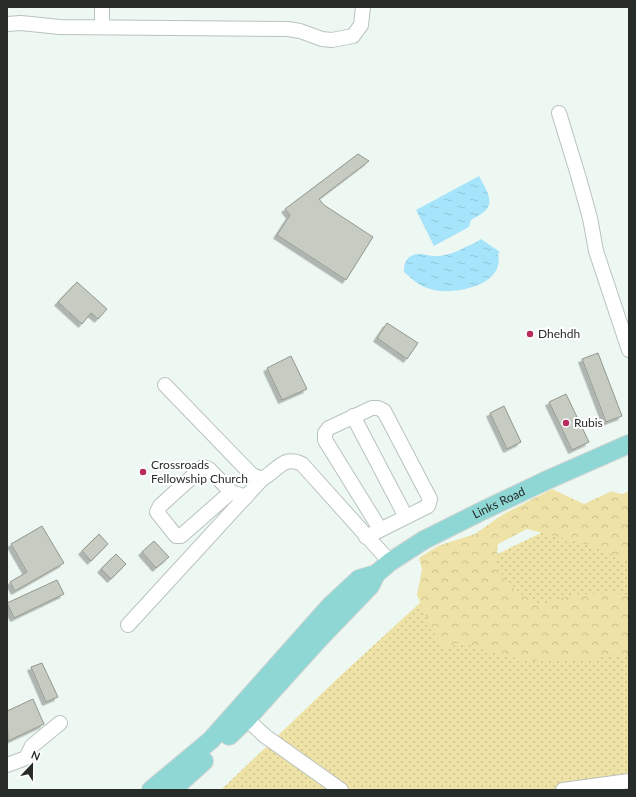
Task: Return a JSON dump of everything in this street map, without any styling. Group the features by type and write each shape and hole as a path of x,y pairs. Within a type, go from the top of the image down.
{"main road":[{"name":"Links Road","path":"242,715 331,605 359,579 376,574 390,562 424,540 482,511 629,444"},
{"path":"151,790 242,715"},
{"path":"172,790 242,715"}],"street":[{"path":"102,7 102,27"},
{"path":"7,24 21,23 60,27 288,29 300,31 322,40 332,40 353,36 361,25 362,7"},
{"path":"559,113 590,218 596,251 629,350"},
{"path":"165,385 252,474 262,479"},
{"path":"366,537 428,506 430,499 384,411 378,408 372,408 329,428 325,433 325,440 380,529"},
{"path":"353,416 406,517"},
{"path":"128,625 262,479 269,476 284,462 290,460 302,464 390,562"},
{"path":"230,492 181,536 176,536 157,512 160,506 203,467 209,469 230,492 246,497"},
{"path":"242,715 265,736 341,790"},
{"path":"7,765 26,758 32,746 60,723"},
{"path":"563,790 629,781"}],"green space":[{"path":"552,489 584,504 612,491 629,497 629,562 589,545 527,529 498,544 496,567 516,592 542,605 571,595 617,593 629,596 629,658 612,654 591,660 568,659 530,661 497,654 459,642 445,648 433,632 417,595 422,569 419,558 438,546 475,534 502,515"},
{"path":"629,491 629,790 221,790 337,679 447,578"}],"water":[{"path":"479,176 488,194 488,207 471,220 469,227 434,246 416,210"},
{"path":"481,239 500,252 498,254 498,265 493,274 485,282 474,287 448,291 427,288 404,272 406,261 409,257 417,254 435,256 447,255"}],"building":[{"path":"358,154 369,161 319,199 324,205 373,237 346,280 277,235 290,215 285,209"},
{"path":"77,282 107,309 98,319 91,313 82,324 58,302"},
{"path":"387,323 418,343 407,359 377,338"},
{"path":"598,353 622,416 606,422 582,359"},
{"path":"291,356 307,389 282,400 267,368"},
{"path":"566,394 589,442 572,450 549,402"},
{"path":"504,406 521,442 507,449 490,413"},
{"path":"42,526 64,563 15,591 10,582 27,572 11,544"},
{"path":"99,534 108,544 91,561 82,551"},
{"path":"154,541 169,557 156,568 142,552"},
{"path":"116,554 126,564 111,579 101,569"},
{"path":"57,580 64,594 14,618 7,603"},
{"path":"42,663 58,697 46,702 31,667"},
{"path":"33,699 44,724 8,741 7,711"}],"place":[{"name":"Dhehdh","path":"530,334"},
{"name":"Rubis","path":"566,423"},
{"name":"Crossroads Fellowship Church","path":"143,472"}]}
